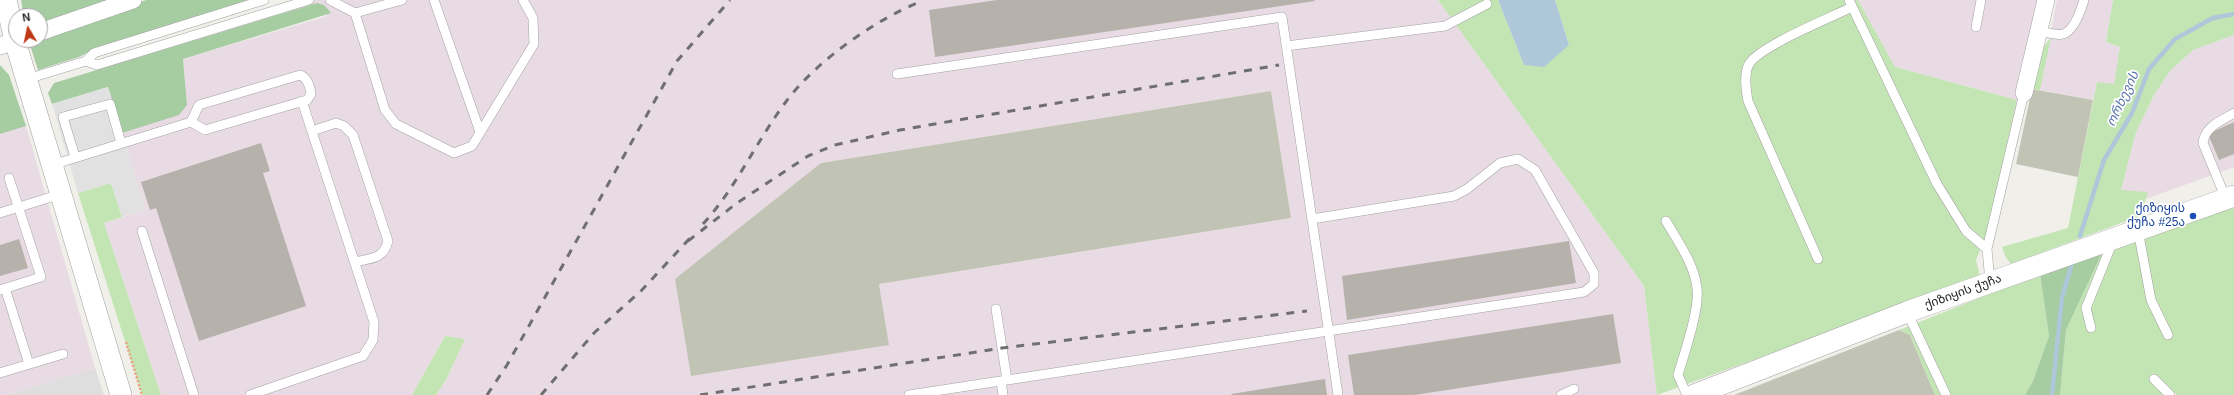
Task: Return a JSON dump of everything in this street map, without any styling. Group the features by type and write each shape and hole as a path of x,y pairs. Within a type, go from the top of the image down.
{"street":[{"path":"6,0 8,17"},
{"path":"48,29 133,0"},
{"path":"2024,93 2046,0"},
{"path":"14,48 27,79 121,395"},
{"name":"ქიზიყის ქუჩა","path":"1694,395 1907,312 2230,197"}],"lane":[{"path":"86,62 94,53 264,0"},
{"path":"27,79 86,62 97,65 309,0"},
{"path":"330,0 355,13 402,0"},
{"path":"434,0 480,132"},
{"path":"355,13 385,110 396,124 454,153 472,146 534,44 533,18 523,0"},
{"path":"1976,27 1981,0"},
{"path":"2039,31 2062,35 2067,32 2073,25 2084,0"},
{"path":"1818,259 1748,101 1746,88 1749,65 1761,52 1850,3 1937,184 1966,231 1988,249"},
{"path":"1286,46 1444,26 1486,4"},
{"path":"897,74 1282,16 1338,395"},
{"path":"52,165 191,122 204,130 307,100 311,94 310,88 305,77 300,75 199,104 191,122"},
{"path":"1990,282 1988,249 2024,93"},
{"path":"250,395 363,356 373,340 374,322 302,101"},
{"path":"75,158 63,117 110,104 121,143"},
{"path":"2230,197 2203,143 2204,134 2209,128 2234,113"},
{"path":"312,131 336,123 344,126 352,135 388,241 386,249 380,256 355,262"},
{"path":"909,395 1584,292 1594,284 1594,273 1535,170 1518,159 1500,163 1468,189 1454,196 1312,219"},
{"path":"10,178 40,277 2,289 29,364"},
{"path":"0,213 61,194"},
{"path":"1666,221 1689,259 1698,289 1693,325 1678,375 1687,395"},
{"path":"2138,230 2150,300 2168,335"},
{"path":"142,232 194,395"},
{"path":"2091,328 2086,308 2114,238"},
{"path":"996,309 1004,380 1004,395"},
{"path":"1907,312 1946,395"},
{"path":"0,373 63,354"},
{"path":"2154,379 2170,395"},
{"path":"1561,395 1574,389"}],"shaded area":[{"path":"307,0 1438,0 1644,286 1657,395 436,395 446,380 465,339 445,336 412,395 161,395 104,223 145,210 122,133 187,105 183,59 327,16 308,4","holes":["1271,91 1291,218 879,284 889,345 821,163"]},
{"path":"1858,0 2038,0 2017,100 1895,67"},
{"path":"2057,0 2113,0 2106,42 2120,47 2114,85 2097,82 2093,100 2040,90"},
{"path":"2234,35 2234,167 2146,199 2147,192 2121,191 2136,132 2154,95 2170,71 2193,50"},
{"path":"108,87 145,210 122,217 111,183 78,193 52,104"},
{"path":"2032,89 2093,100 2078,177 2016,164"},
{"path":"1271,91 1291,218 879,284 889,345 691,376 675,279 821,163"},
{"path":"26,126 95,368 7,395 0,395 0,134"},
{"path":"1899,330 1910,335 1935,395 1734,395"},
{"path":"95,368 104,395 7,395"}],"green space":[{"path":"21,0 110,0 48,21 48,8 22,8"},
{"path":"146,0 254,0 91,51 79,57 38,70 31,48 48,48 48,38"},
{"path":"1438,0 1498,0 1524,65 1569,45 1555,0 1858,0 1895,67 2017,100 1986,236 1976,260 1980,277 1657,395 1644,286"},
{"path":"2113,0 2234,0 2234,35 2193,50 2170,71 2154,95 2136,132 2121,190 2148,192 2140,216 2011,264 2005,256 2002,247 2068,228 2097,82 2114,84 2120,47 2106,42"},
{"path":"317,3 324,5 331,13 183,59 187,105 179,115 122,133 108,87 52,104 48,93 54,83"},
{"path":"2051,38 2040,90 2032,89 2040,55 2046,43"},
{"path":"0,65 9,75 26,126 0,134"},
{"path":"111,183 122,217 104,223 161,395 142,395 78,193"},
{"path":"2234,201 2234,395 2177,395 2153,373 2149,378 2166,395 2060,395 2066,330 2103,251"},
{"path":"2103,251 2066,330 2060,395 2025,395 2033,381 2049,336 2040,274"},
{"path":"2040,274 2049,336 2033,381 2025,395 1935,395 1910,335 1899,330"},
{"path":"445,336 465,339 446,380 436,395 412,395"}],"water":[{"path":"1498,0 1555,0 1569,45 1544,67 1524,65"}],"building":[{"path":"997,0 1315,1 935,57 929,10"},
{"path":"2234,122 2234,154 2219,160 2208,134"},
{"path":"261,143 270,171 263,173 306,306 199,341 156,208 150,210 141,182"},
{"path":"19,239 28,268 0,276 0,245"},
{"path":"1569,241 1576,283 1347,320 1342,276"},
{"path":"1613,314 1621,363 1415,395 1354,395 1348,355"},
{"path":"1325,379 1327,395 1231,394"}],"waterway":[{"name":"ორხევის","path":"2080,236 2104,160 2132,113 2149,69 2175,39 2213,18 2234,14"},
{"name":"ორხევის","path":"2052,395 2062,297 2071,267"}],"railway":[{"path":"487,395 507,365 677,61 730,0"},
{"path":"703,224 726,195 765,133 797,88 828,58 846,44 884,20 920,2"},
{"path":"688,241 737,203 808,156 835,145 900,130 1279,65"},
{"path":"541,395 594,333 641,291 691,237"},
{"path":"700,395 1002,348 1307,311"}],"place":[{"name":"ქიზიყის ქუჩა #25ა","path":"2193,216"}]}
